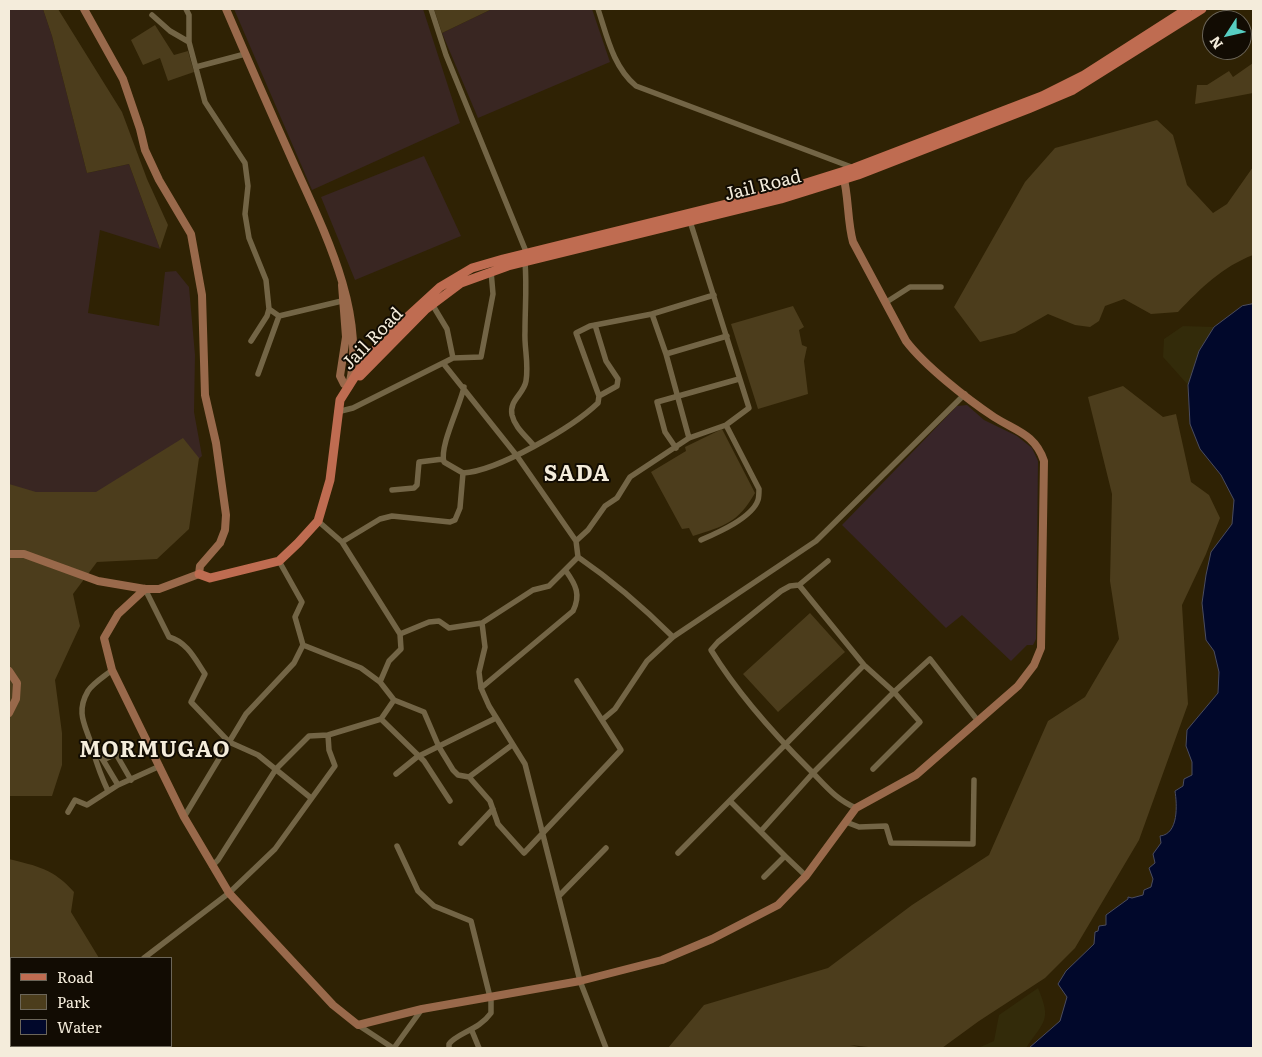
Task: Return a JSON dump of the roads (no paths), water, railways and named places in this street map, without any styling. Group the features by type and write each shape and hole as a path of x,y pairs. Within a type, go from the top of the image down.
{"main road":[{"name":"Jail Road","path":"856,172 1057,88 1100,65 1187,9"},
{"name":"Jail Road","path":"349,386 364,362 393,330 440,286 472,268 526,258 688,218 856,172 1028,109 1073,90 1202,9"},
{"name":"Jail Road","path":"349,386 432,304 461,283 526,258"},
{"path":"199,574 210,578 279,561 318,520 330,480 337,412 340,400 349,386"}],"street":[{"path":"9,554 24,554 98,581 145,589 159,589 199,574 200,566 220,543 225,530 226,515 216,443 205,395 202,295 191,234 159,180 145,150 123,79 84,9"},
{"path":"186,9 189,15 190,42 205,102 245,163 248,186 245,214 249,238 266,280 269,309 268,316 251,341"},
{"path":"226,9 329,240 342,285 353,362 349,386"},
{"path":"431,9 446,55 526,258 528,289 524,332 528,363 526,383 514,400 512,408 516,424 534,446"},
{"path":"598,9 616,59 625,77 636,86 856,172"},
{"path":"152,15 170,31 190,42"},
{"path":"196,67 245,54"},
{"path":"358,1025 422,1009 580,981 662,960 712,939 778,905 806,876 856,808 916,775 1018,686 1034,664 1041,648 1044,461 1040,448 1029,437 993,416 965,394 916,354 906,341 853,242 843,176"},
{"path":"576,541 588,530 605,506 617,498 630,477 689,438 726,425 750,408 688,218"},
{"path":"337,412 353,408 453,358 481,357 493,294 491,271"},
{"path":"885,303 910,287 941,287"},
{"path":"464,387 458,412 448,431 443,459 444,462 463,473 517,456 588,414 598,403 599,396 576,333 596,325 652,314 714,295"},
{"path":"269,309 280,316 344,300"},
{"path":"432,304 447,329 453,358"},
{"path":"652,314 666,354 689,438"},
{"path":"258,374 280,316"},
{"path":"596,325 606,361 618,379 617,386 599,396"},
{"path":"666,354 728,336"},
{"path":"400,634 429,622 439,621 449,628 482,623 533,590 550,586 566,572 578,557 576,541 517,456 443,363"},
{"path":"676,448 665,432 657,402 677,394 739,379"},
{"path":"602,720 615,709 647,661 673,637 816,541 965,394"},
{"path":"701,540 726,529 751,511 759,500 759,489 726,425"},
{"path":"392,490 414,488 417,486 419,462 443,459"},
{"path":"342,542 380,520 392,516 450,522 455,520 460,508 463,473"},
{"path":"318,520 342,542 400,634 400,649 389,661 380,682"},
{"path":"578,557 614,582 673,637"},
{"path":"184,816 246,714 294,664 304,645 296,617 302,602 279,561"},
{"path":"828,561 799,585 790,586 781,591 718,642 711,650 730,681 784,744 841,801 856,808"},
{"path":"481,688 574,611 578,601 576,585 566,572"},
{"path":"799,585 864,665 894,692 920,722 873,769"},
{"path":"145,589 118,614 104,638 112,670 184,816 229,893 333,1005 358,1025 393,1048 422,1009"},
{"path":"145,589 169,637 179,640 206,674 191,702 229,742 258,756 311,798"},
{"path":"482,623 485,647 478,672 481,688 496,718 525,764 580,981 606,1048"},
{"path":"304,645 360,668 380,682 394,700 424,712 439,747 458,775 469,777 490,801 498,824 524,853 621,750 577,681"},
{"path":"761,831 813,773 930,659 978,721"},
{"path":"678,853 864,665"},
{"path":"108,791 95,765 93,750 82,722 83,708 89,690 112,670"},
{"path":"9,671 17,683 16,699 9,713"},
{"path":"212,866 218,860 276,769 309,736 328,735 381,719 394,700"},
{"path":"396,774 417,757 496,718"},
{"path":"381,719 417,757 424,761 450,802"},
{"path":"145,957 229,893 275,849 335,766 329,750 328,735"},
{"path":"469,777 512,745"},
{"path":"93,750 103,760 118,785"},
{"path":"103,760 116,754 131,780"},
{"path":"68,812 75,800 87,805 118,785 160,766"},
{"path":"846,822 859,827 886,826 891,843 973,844 974,780"},
{"path":"730,801 806,876"},
{"path":"461,843 493,809"},
{"path":"397,846 418,891 434,906 472,921 490,996 491,1013 472,1031 452,1039 449,1048"},
{"path":"559,896 606,848"},
{"path":"764,877 785,856"},
{"path":"472,1031 479,1048"}],"water":[{"path":"1253,304 1253,1048 1029,1048 1060,1021 1067,997 1058,984 1066,971 1094,944 1095,932 1098,931 1099,926 1106,925 1106,915 1128,899 1128,897 1132,898 1143,895 1144,890 1151,887 1153,879 1149,868 1155,863 1153,854 1161,843 1160,836 1171,830 1174,824 1175,791 1183,786 1184,779 1192,775 1192,762 1186,746 1187,730 1218,693 1219,672 1214,651 1206,640 1202,603 1211,552 1232,524 1234,500 1221,475 1200,449 1190,424 1188,385 1199,351 1214,327 1242,306"}],"district":[{"name":"SADA","path":"577,475"},
{"name":"MORMUGAO","path":"155,751"}]}
